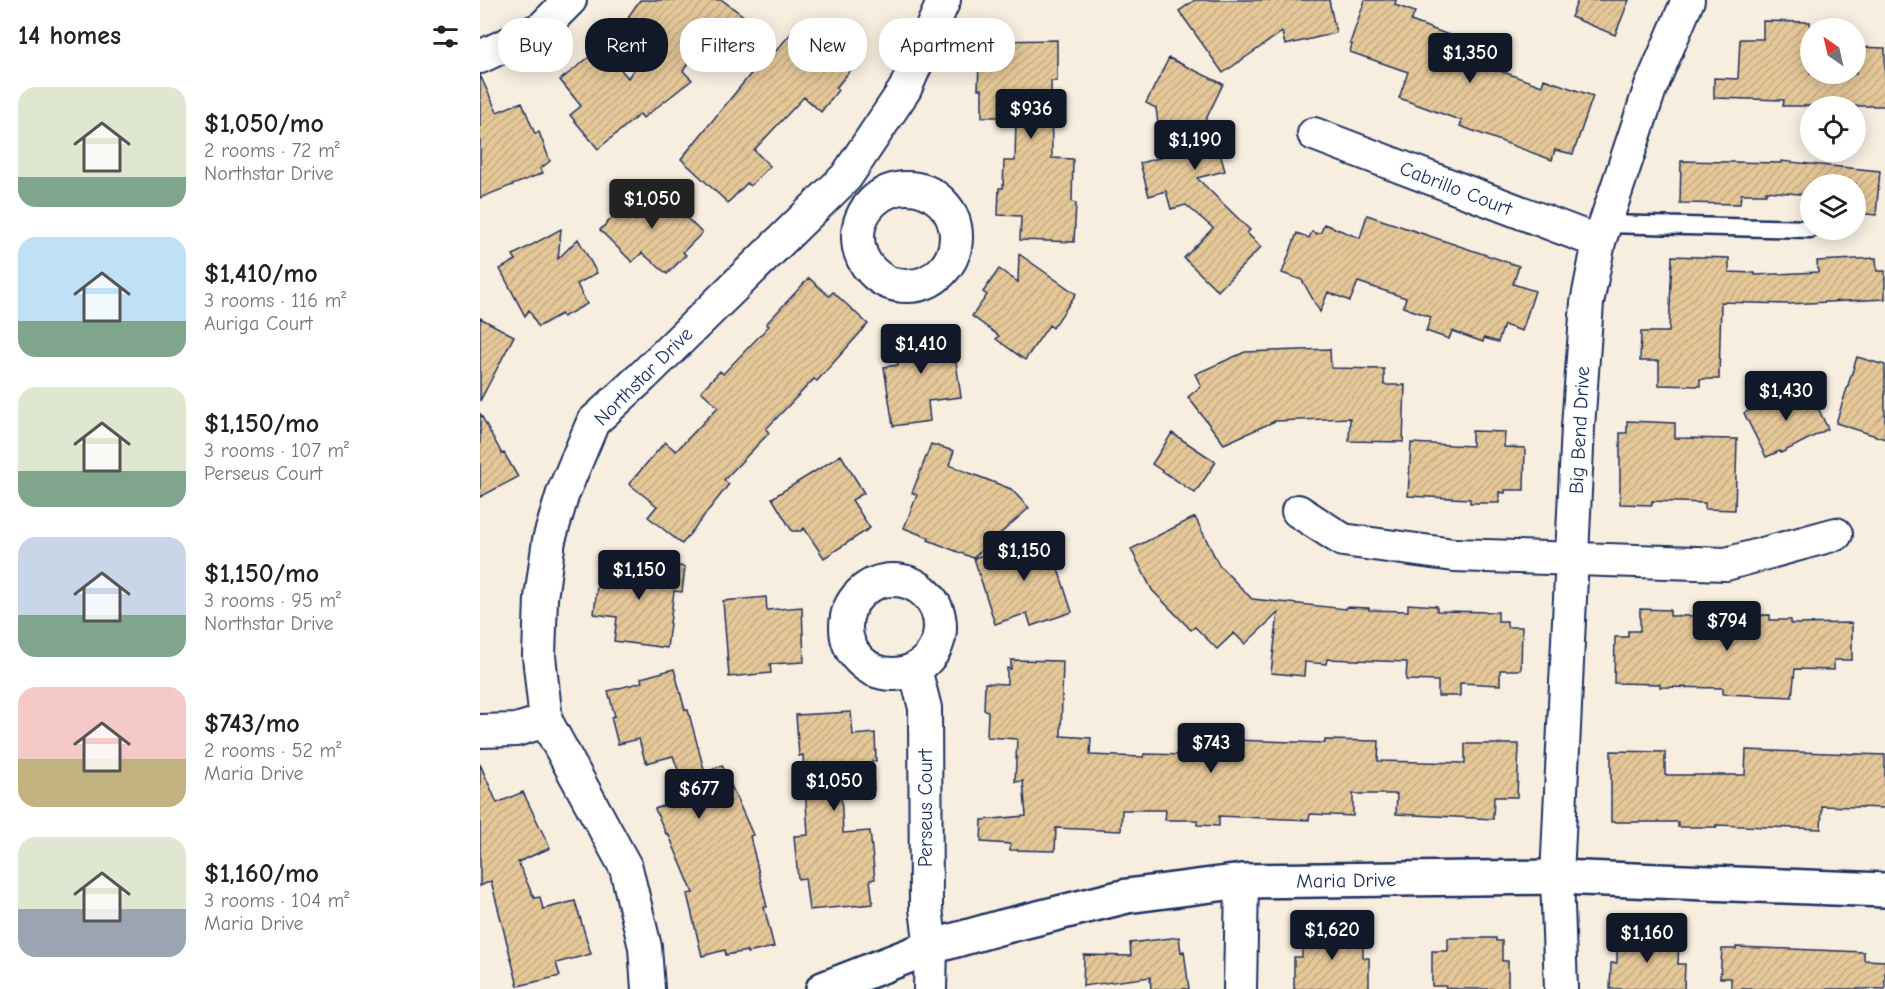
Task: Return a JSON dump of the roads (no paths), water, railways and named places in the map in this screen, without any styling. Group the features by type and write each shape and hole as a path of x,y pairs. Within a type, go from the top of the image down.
{"street":[{"path":"480,57 542,28 570,0"},
{"name":"Northstar Drive","path":"648,989 645,947 626,868 546,721 539,656 541,598 549,540 563,493 593,422 846,177 905,89 944,0"},
{"name":"Big Bend Drive","path":"1561,989 1557,877 1578,427 1587,303 1602,233 1650,89 1688,0"},
{"name":"Cabrillo Court","path":"1314,134 1602,233"},
{"path":"846,177 872,202"},
{"path":"1298,511 1343,540 1454,555 1726,564 1836,534"},
{"name":"Perseus Court","path":"915,669 925,708 926,909 931,947 930,989"},
{"path":"480,731 516,730 546,721"},
{"name":"Maria Drive","path":"823,989 931,947 1002,927 1127,896 1242,881 1557,877 1885,890"},
{"path":"1240,989 1242,881"}],"lane":[{"path":"1602,233 1800,229"}]}
